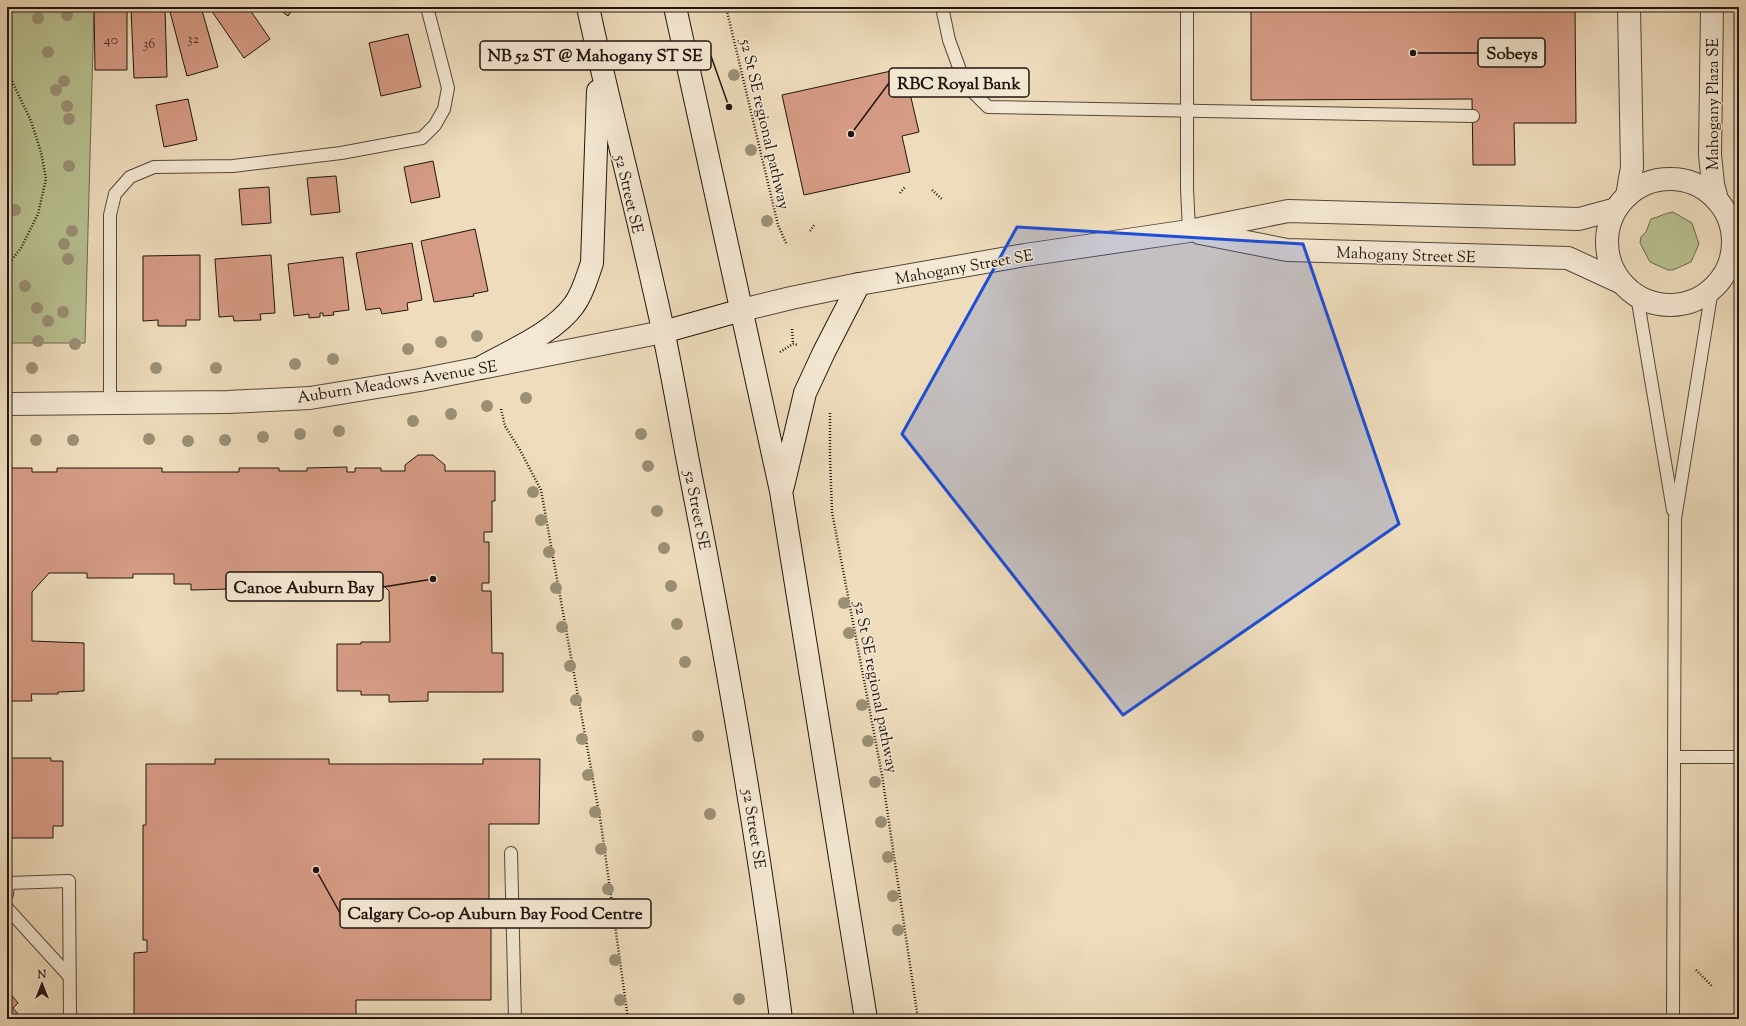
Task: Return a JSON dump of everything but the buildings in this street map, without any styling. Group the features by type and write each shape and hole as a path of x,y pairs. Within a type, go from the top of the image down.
{"street":[{"name":"52 Street SE","path":"588,7 663,332 732,693 767,904 781,1019"},
{"path":"675,7 781,491 866,1019"},
{"path":"1629,7 1632,167 1622,202 1608,227 1606,246 1611,265 1620,282 1637,296 1655,304 1675,305 1695,300 1716,285 1739,273"},
{"name":"Mahogany Plaza SE","path":"1712,7 1710,155 1713,184 1726,209"},
{"path":"480,368 555,326 574,305 584,287 592,263 600,62"},
{"path":"1622,202 1644,185 1663,180 1683,181 1701,188 1726,209 1731,227 1732,246 1729,264 1716,285"},
{"name":"Mahogany Street SE","path":"742,310 859,284 1025,255 1189,231 1288,211 1579,219 1622,202"},
{"name":"Mahogany Street SE","path":"1189,231 1287,250 1568,258 1620,282"},
{"path":"781,491 805,393 859,284"},
{"name":"Auburn Meadows Avenue SE","path":"7,404 228,402 310,398 420,380 663,332 742,310"}],"lane":[{"path":"110,404 110,215 115,194 130,177 154,167 233,166 341,153 422,138 435,125 444,109 448,88 427,7"},
{"path":"942,7 949,40 965,84 988,107 1473,116"},
{"path":"1187,7 1189,231"},
{"path":"1673,1019 1675,519 1716,285"},
{"path":"1637,296 1675,519"},
{"path":"1674,757 1739,757"},
{"path":"511,853 515,1019"},
{"path":"7,894 8,883 69,881 70,1019"},
{"path":"7,908 69,976"}],"path":[{"name":"52 St SE regional pathway","path":"726,7 778,225 787,245"},
{"path":"7,61 11,79 31,121 41,152 46,179 38,214 21,248 7,266"},
{"path":"900,193 905,187"},
{"path":"932,190 943,200"},
{"path":"810,230 815,224"},
{"path":"780,352 794,344 792,329"},
{"name":"52 St SE regional pathway","path":"830,409 832,512 882,775 918,1019"},
{"path":"501,410 505,426 520,450 541,490 601,824 628,1019"},
{"path":"1696,970 1712,986"}],"highlighted area":[{"path":"1017,227 1303,244 1399,524 1123,715 902,434"}],"green space":[{"path":"7,7 94,7 85,343 7,343"},
{"path":"1673,212 1692,223 1699,244 1691,262 1673,270 1668,270 1650,262 1640,243 1641,237 1646,232 1651,219"}],"place":[{"name":"Sobeys","path":"1413,53"},
{"name":"NB 52 ST @ Mahogany ST SE","path":"729,107"},
{"name":"RBC Royal Bank","path":"851,134"},
{"name":"Canoe Auburn Bay","path":"433,579"},
{"name":"Calgary Co-op Auburn Bay Food Centre","path":"316,870"}]}
